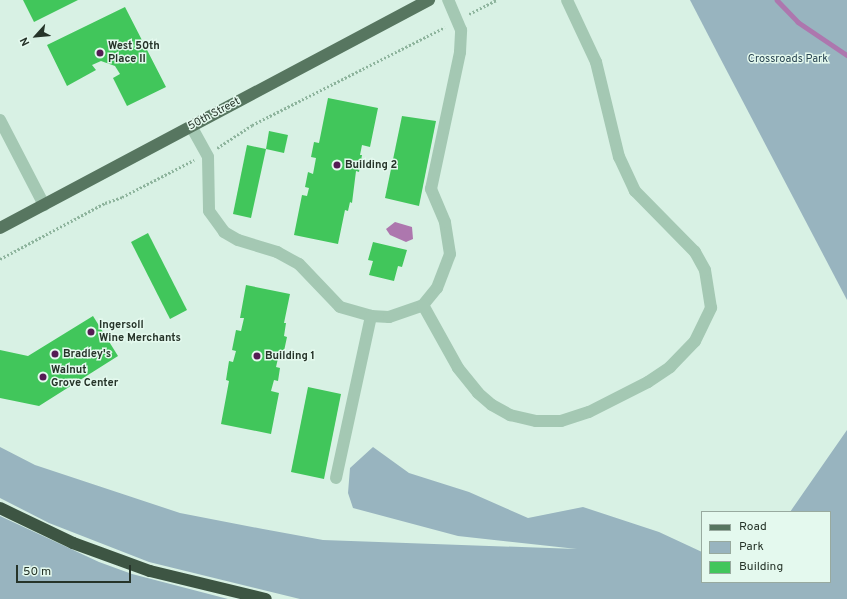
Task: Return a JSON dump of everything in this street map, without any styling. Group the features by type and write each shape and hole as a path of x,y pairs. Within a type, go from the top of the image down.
{"highway":[{"path":"0,508 73,543 150,571 266,599"}],"main road":[{"name":"50th Street","path":"0,228 429,0"}],"street":[{"path":"192,126 206,153 210,182 209,211 224,232 238,240 277,252 299,264 340,307 371,316 389,316 423,305 437,288 450,254 445,222 432,189 460,52 461,30 448,0"},
{"path":"423,305 458,368 478,393 492,405 510,415 536,421 561,420 596,409 665,370 686,352 695,341 711,308 705,270 695,252 635,191 619,157 596,62 567,0"},
{"path":"0,120 44,205"},
{"path":"336,478 371,316"}],"path":[{"path":"0,259 70,221 206,153 252,125 497,0"}],"green space":[{"name":"Crossroads Park","path":"690,0 847,0 847,300 718,54"},
{"path":"847,430 847,599 300,599 149,562 49,523 0,498 0,447 35,465 180,513 323,540 577,549 458,536 353,508 348,493 350,468 373,447 409,473 469,492 528,518 583,507 659,532 701,552 701,583 831,583 831,511 791,511"},
{"path":"0,516 99,562 132,574 228,599 0,599"}],"shaded area":[{"path":"395,222 412,227 413,239 406,242 390,235 386,229"}],"building":[{"path":"23,0 78,0 34,22"},
{"name":"West 50th Place II","path":"125,7 166,87 127,106 113,78 120,74 115,66 101,61 92,65 96,70 67,86 47,45"},
{"name":"Building 2","path":"328,98 378,108 370,147 362,145 360,155 362,155 359,172 356,171 352,203 350,202 348,211 345,210 338,244 294,235 302,195 307,196 309,188 305,187 308,172 313,174 316,158 311,157 314,142 319,143"},
{"path":"402,116 436,121 419,206 385,198"},
{"path":"269,131 288,135 284,153 266,149"},
{"path":"247,145 266,149 251,218 233,214"},
{"path":"148,233 187,310 170,319 131,242"},
{"path":"373,242 407,250 402,267 398,266 394,281 369,275 373,261 368,260"},
{"name":"Building 1","path":"246,285 290,294 284,323 286,323 284,336 287,337 284,351 280,350 276,367 280,368 278,381 274,380 271,391 279,393 271,434 221,424 229,381 226,380 229,361 233,362 236,351 232,350 236,330 241,331 244,318 240,318"},
{"name":"Walnut Grove Center","path":"93,316 118,356 39,406 0,398 0,350 28,356"},
{"path":"308,387 341,394 324,479 291,472"}],"waterway":[{"path":"777,0 798,22 847,55"}],"place":[{"name":"West 50th Place II","path":"100,53"},
{"name":"Building 2","path":"337,165"},
{"name":"Ingersoll Wine Merchants","path":"91,332"},
{"name":"Bradley's","path":"55,354"},
{"name":"Building 1","path":"257,356"},
{"name":"Walnut Grove Center","path":"43,377"}]}
